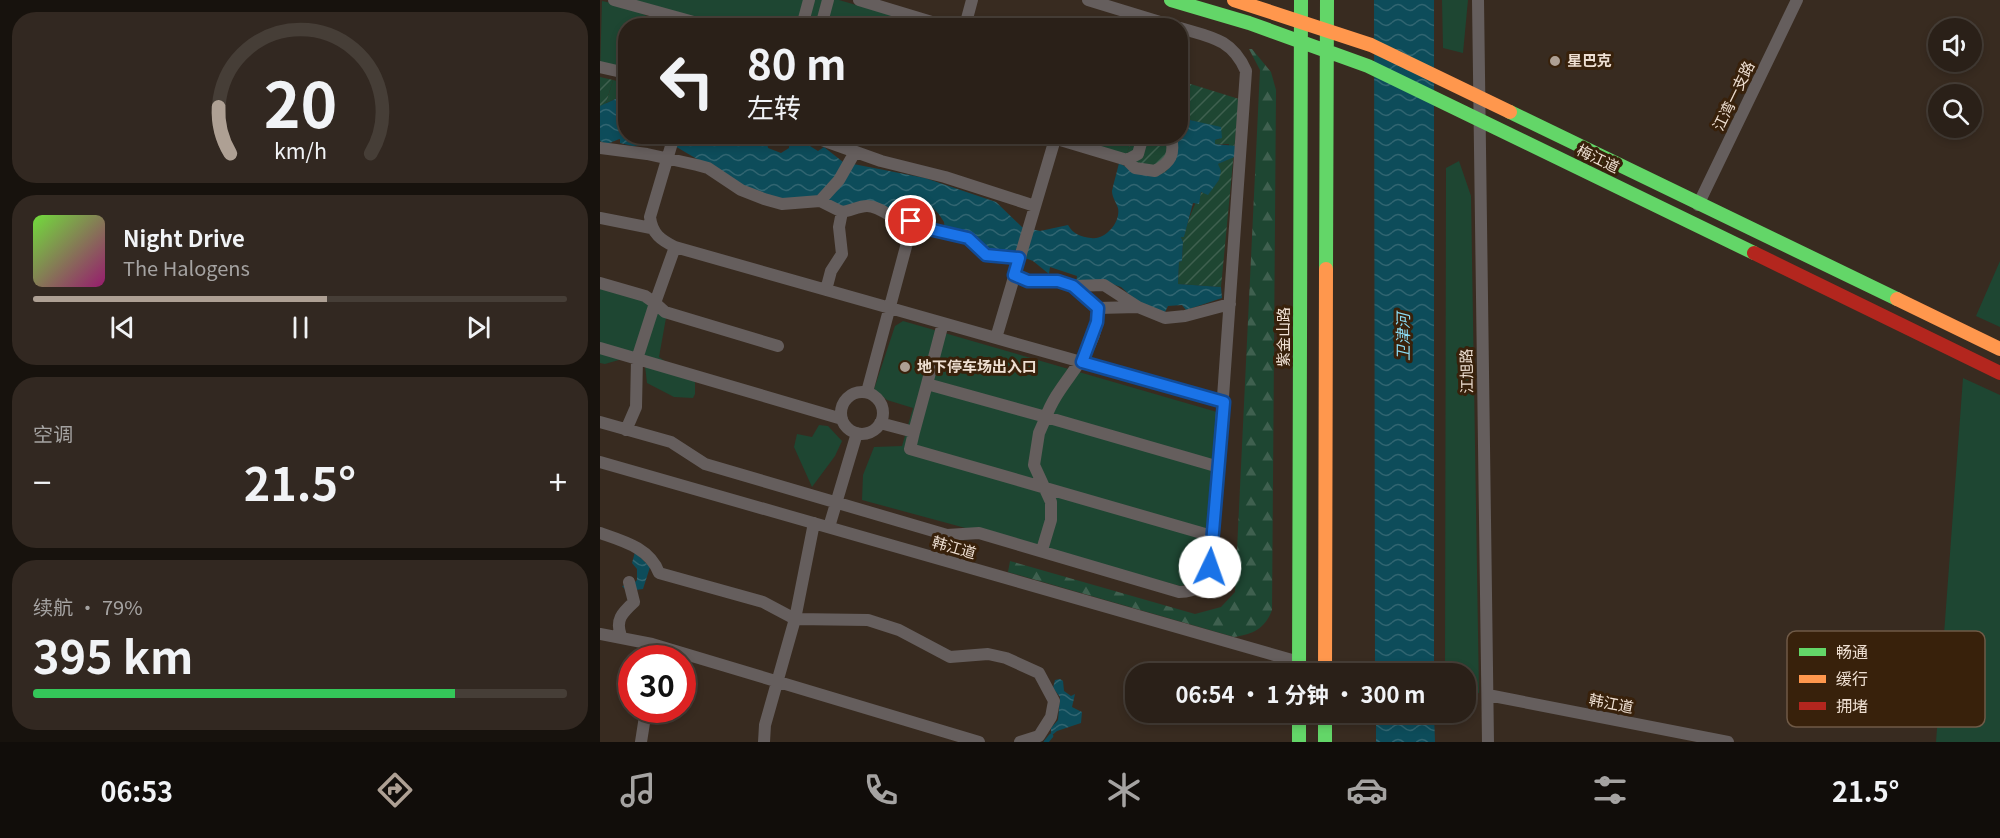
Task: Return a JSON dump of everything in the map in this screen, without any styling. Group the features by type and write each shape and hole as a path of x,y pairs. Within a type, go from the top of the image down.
{"street":[{"path":"614,0 653,5 687,18"},
{"path":"804,18 809,0"},
{"path":"823,18 828,0"},
{"path":"860,0 919,18"},
{"path":"967,18 972,0"},
{"path":"1088,0 1147,18"},
{"name":"梅江道","path":"1171,0 1327,50 1368,66 2000,373"},
{"name":"梅江道","path":"1234,0 1371,45 2000,349"},
{"name":"紫金山路","path":"1299,663 1301,0"},
{"path":"1325,663 1327,0"},
{"name":"江旭路","path":"1478,0 1477,97 1488,742"},
{"name":"江湾一支路","path":"1698,205 1797,0"},
{"path":"600,422 671,442 705,464 947,535 979,533 1179,592 1190,592 1202,586 1210,567 1219,467 1246,71 1239,55 1221,40 1188,30"},
{"path":"600,67 618,71"},
{"path":"833,144 1035,206"},
{"path":"996,338 1035,206 1050,144"},
{"path":"1072,144 1127,160 1135,168 1155,171 1167,164 1174,151 1173,144"},
{"path":"1127,160 1138,154 1141,144"},
{"path":"671,147 650,217 651,228 661,240 675,247 1224,402"},
{"path":"600,148 671,147 741,190 764,199 782,204 820,201 842,212 864,206 873,207 898,222 968,238 986,255 1019,258"},
{"path":"820,201 839,180 855,152"},
{"path":"826,290 831,271 842,254 839,227 842,212"},
{"path":"600,218 651,228"},
{"path":"867,392 912,226"},
{"path":"626,430 636,407 637,358 675,247"},
{"path":"1014,275 1028,281 1058,281 1073,286 1104,285 1138,307 1165,318 1193,314 1230,304"},
{"path":"600,283 645,296 665,312 778,346"},
{"path":"1073,286 1098,308 1138,307"},
{"path":"1042,550 1051,520 1051,502 1042,487 1034,465 1035,448 1051,403 1082,362 1097,322 1098,308"},
{"path":"943,323 910,449 1212,536"},
{"path":"600,348 842,419"},
{"path":"927,384 1219,467"},
{"path":"858,392 867,392 880,404 882,416 880,423 870,432 857,433 845,425 842,419 842,405 846,399 858,392"},
{"path":"880,423 914,432"},
{"path":"830,527 857,433"},
{"name":"韩江道","path":"600,462 830,527 1282,663"},
{"path":"764,742 765,725 795,619 814,523"},
{"path":"600,533 645,553 655,564 658,573 763,602 795,619 868,620 899,630 950,657 988,654 1025,666 1039,674 1054,700 1054,709 1039,736 1020,742"},
{"path":"621,636 617,626 619,619 634,602 631,588"},
{"path":"600,634 621,636 979,742"},
{"name":"韩江道","path":"1488,695 1728,742"},
{"path":"640,742 644,723"},
{"path":"1299,723 1299,742"},
{"path":"1325,723 1325,742"}],"green space":[{"path":"622,0 839,0 901,18 681,18"},
{"path":"1442,0 1468,0 1463,53 1443,48"},
{"path":"602,1 626,6 651,18 618,18 618,76 600,72"},
{"path":"1249,49 1252,49 1271,72 1276,90 1272,610 1266,622 1258,630 1234,637 1008,572 1010,561 1195,614 1221,607 1235,592 1260,70"},
{"path":"600,77 613,80 600,123"},
{"path":"613,80 618,81 618,98 606,103"},
{"path":"1188,83 1239,99 1221,287 1178,284 1179,262 1182,261 1181,237 1184,237 1191,213 1202,192 1208,194 1219,180 1218,164 1227,160 1229,144 1215,144 1215,140 1220,139 1217,127 1188,118"},
{"path":"1086,144 1130,144 1126,156"},
{"path":"1130,144 1175,144 1174,156 1169,167 1165,172 1153,177 1134,172 1126,156"},
{"path":"1459,161 1471,196 1479,693 1476,693 1476,663 1445,663 1446,168"},
{"path":"2000,261 2000,327 1976,316"},
{"path":"600,288 641,298 666,318 659,357 695,382 693,398 674,397 647,383 645,366 629,357 605,364 600,363"},
{"path":"903,321 1217,412 1203,574 1195,583 1180,586 862,500 863,475 874,447 902,446 913,408 887,400 874,389 895,326"},
{"path":"1963,378 2000,395 2000,742 1936,742 1937,727 1985,727 1985,631 1944,631"},
{"path":"819,425 828,426 842,441 835,456 812,487 794,447 797,434 812,437"}],"water":[{"name":"卫津河","path":"1374,0 1434,0 1434,663 1375,663"},
{"path":"618,98 618,140 608,143 600,141 600,106"},
{"path":"1188,118 1221,127 1222,138 1215,140 1215,144 1236,146 1239,155 1218,164 1221,171 1219,180 1208,195 1201,192 1199,204 1193,203 1184,237 1181,237 1182,261 1179,262 1178,284 1221,287 1222,298 1186,310 1182,305 1168,306 1164,314 1141,305 1121,287 1106,282 1076,283 1077,276 1050,267 1049,274 1033,261 1015,254 988,254 945,232 944,222 938,213 932,207 917,201 898,205 888,211 847,209 758,195 671,144 767,144 768,148 781,153 789,148 789,144 806,144 818,151 824,147 843,162 925,178 996,202 1022,227 1040,231 1068,225 1072,231 1091,238 1102,237 1117,219 1118,208 1112,191 1119,163 1142,174 1160,174 1167,170 1172,163 1175,144 1188,144"},
{"path":"624,144 650,144 633,146"},
{"path":"635,552 650,567 643,589 627,591 622,586 633,584 637,580 637,569 632,563"},
{"path":"1055,680 1063,681 1064,691 1071,696 1075,694 1072,707 1082,712 1081,723 1057,731 1051,736 1051,728 1058,720 1060,697 1053,688"},
{"path":"1376,723 1434,723 1435,742 1376,742"}],"waterway":[{"path":"1046,742 1051,736"}],"traffic: fast":[{"path":"1171,0 1249,23 1368,66 1754,253"},
{"path":"1299,663 1301,0"},
{"path":"1326,269 1327,0"},
{"path":"1510,112 1897,299"},
{"path":"1299,723 1299,742"},
{"path":"1325,723 1325,742"}],"traffic: slow":[{"path":"1234,0 1371,45 1510,112"},
{"path":"1325,663 1326,269"},
{"path":"1897,299 2000,349"}],"traffic: jam":[{"path":"1754,253 2000,373"}],"place":[{"name":"星巴克","path":"1555,61"},
{"name":"地下停车场出入口","path":"905,367"}],"route":[{"path":"911,221 915,222 916,226 921,225 946,235 968,238 986,255 1019,258 1014,275 1028,281 1039,283 1058,281 1073,286 1079,294 1098,308 1097,322 1082,362 1224,402 1210,567"}]}
